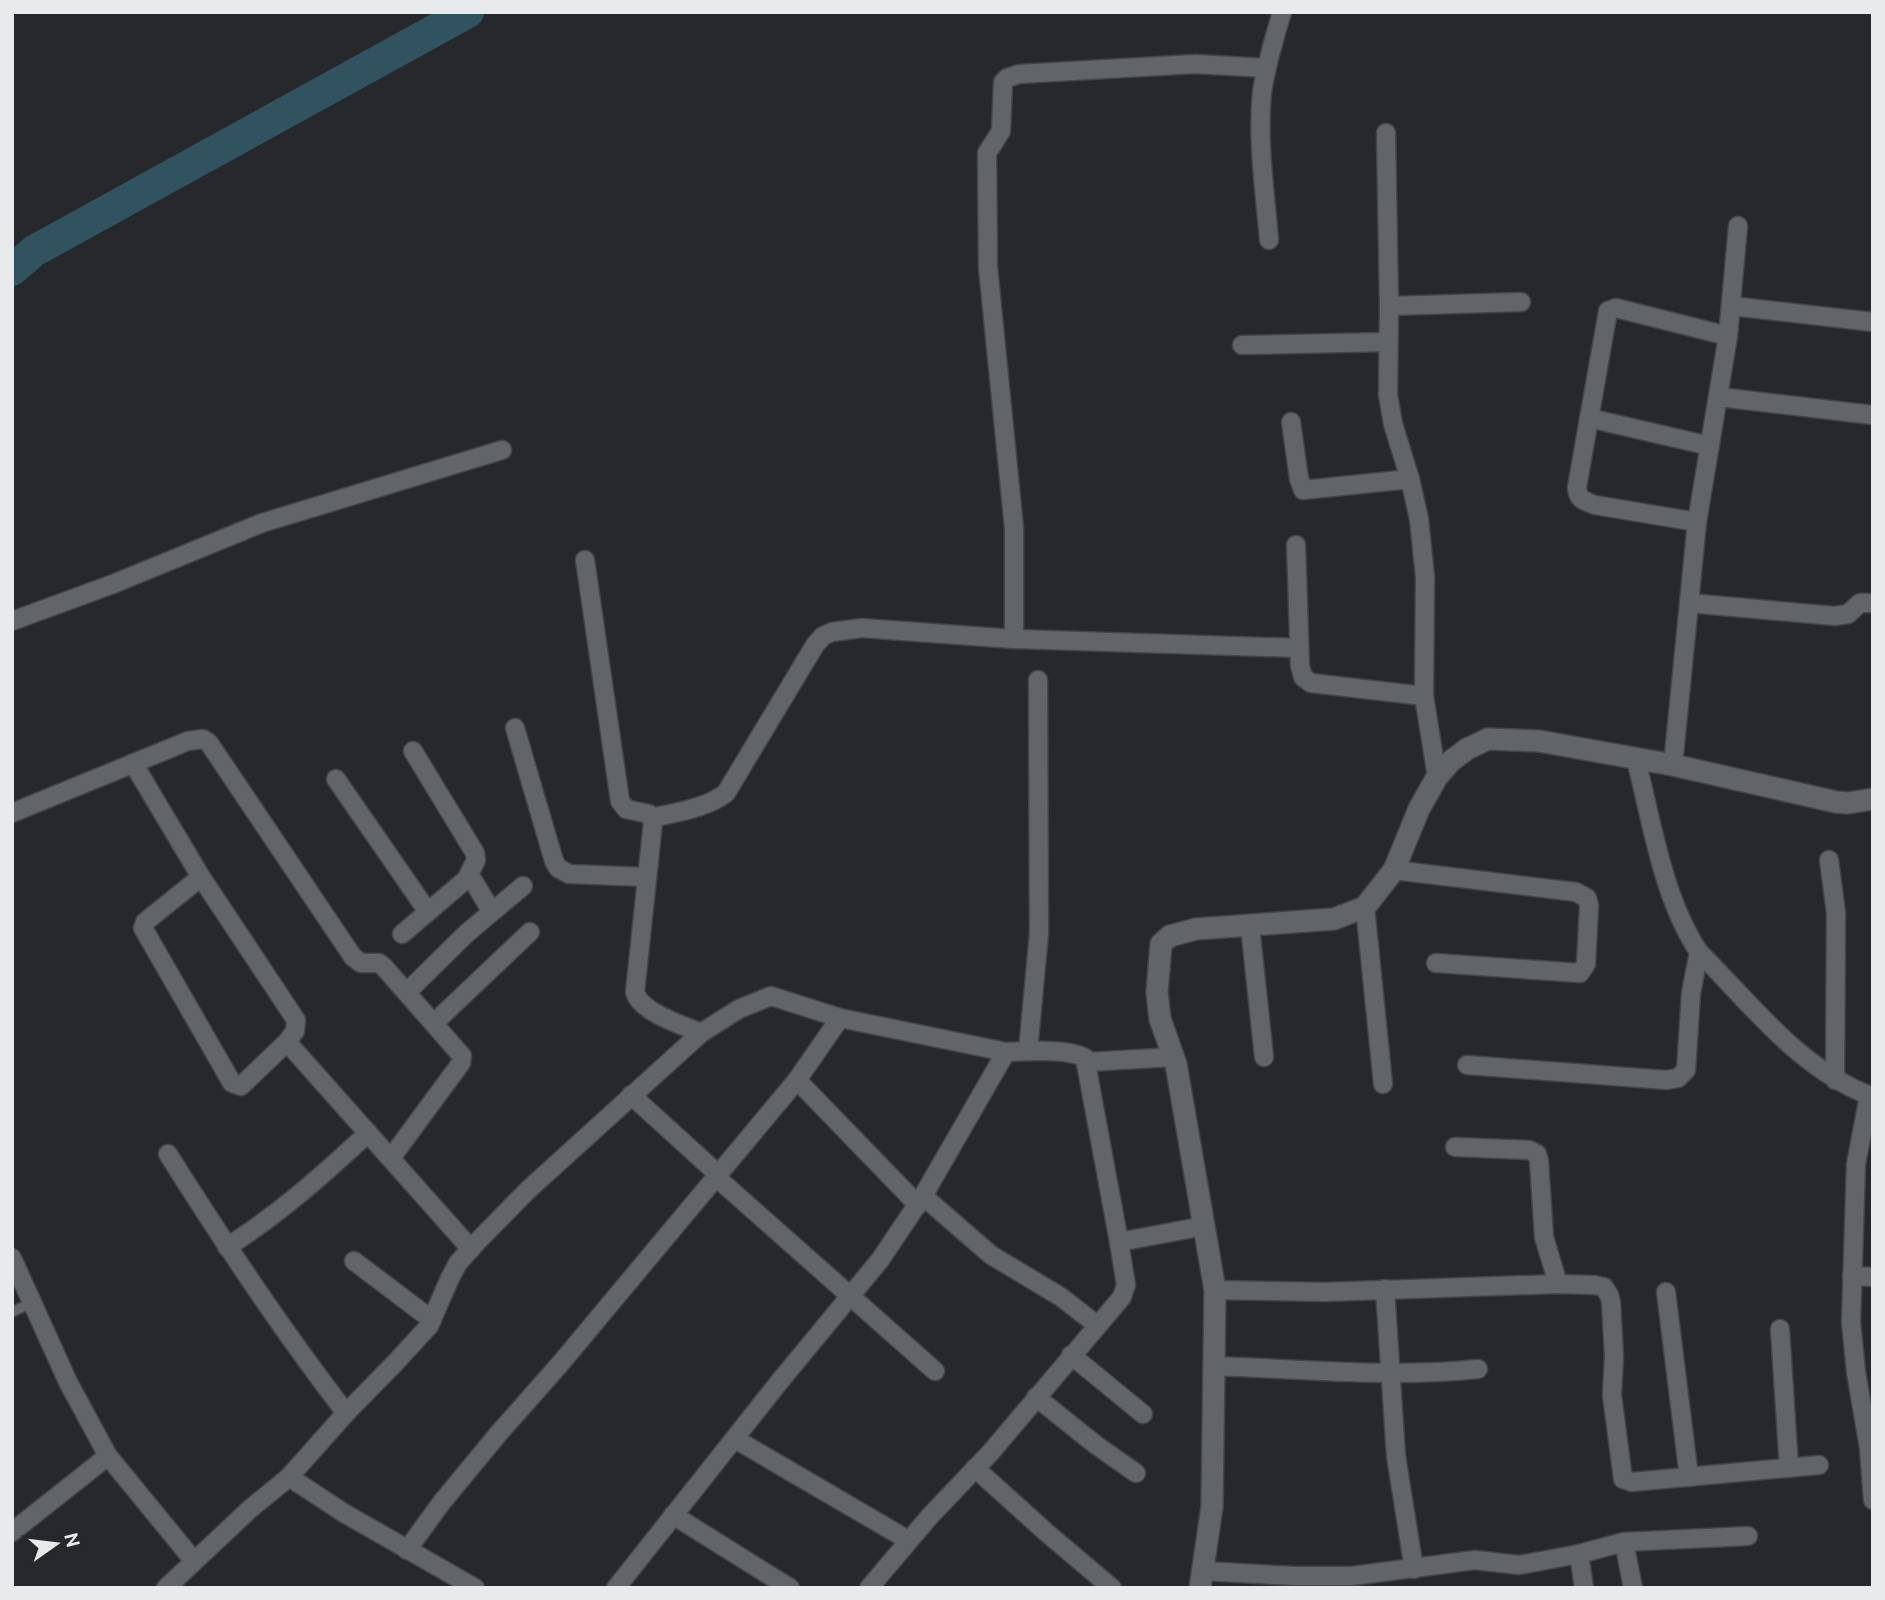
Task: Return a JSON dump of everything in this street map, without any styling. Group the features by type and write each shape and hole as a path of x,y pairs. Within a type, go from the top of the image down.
{"street":[{"path":"1269,240 1261,119 1266,68 1282,12"},
{"path":"1014,639 1013,517 988,267 987,153 1001,131 1003,82 1019,75 1195,64 1266,68"},
{"path":"1386,133 1388,395 1392,424 1410,479 1419,519 1425,578 1424,696 1437,777"},
{"path":"1673,765 1697,522 1728,336 1738,226"},
{"path":"1389,306 1521,302"},
{"path":"1731,306 1873,322"},
{"path":"1697,522 1595,505 1578,496 1577,487 1610,309 1616,308 1728,336"},
{"path":"1242,345 1388,342"},
{"path":"1718,397 1873,415"},
{"path":"1589,418 1710,446"},
{"path":"1291,422 1298,479 1303,489 1410,479"},
{"path":"12,621 113,584 262,523 502,450"},
{"path":"1296,545 1299,648 1303,677 1311,683 1424,696"},
{"path":"585,560 620,801 626,809 647,813 652,818 653,825 635,986 637,998 645,1007 701,1033"},
{"path":"1689,603 1835,616 1848,614 1860,603 1873,603"},
{"path":"652,818 704,805 726,793 815,645 823,636 832,632 862,628 1014,639 1299,648"},
{"path":"1028,1051 1039,933 1038,680"},
{"path":"515,728 558,868 569,873 647,877"},
{"path":"12,813 188,741 203,739 209,743 353,957 361,963 381,964 460,1052 462,1061 391,1158"},
{"path":"1748,1536 1624,1542 1519,1565 1475,1560 1414,1569 1322,1577 1201,1580 1212,1507 1215,1290 1173,1057 1163,1031 1157,992 1161,944 1170,936 1196,929 1334,919 1365,906 1394,870 1419,809 1437,777 1451,761 1467,749 1488,739 1539,741 1673,765 1836,802 1873,799"},
{"path":"413,751 475,853 476,860 470,870 470,876 492,912"},
{"path":"1636,760 1674,903 1699,952 1786,1044 1835,1080 1871,1096 1856,1164 1852,1346 1869,1448 1873,1500"},
{"path":"133,763 201,877 296,1020 295,1031 244,1085 234,1085 143,928 144,923 201,877"},
{"path":"336,779 428,912"},
{"path":"1829,860 1836,913 1835,1080"},
{"path":"1394,870 1576,892 1587,898 1589,906 1586,964 1580,973 1436,963"},
{"path":"402,934 470,876"},
{"path":"407,992 523,886"},
{"path":"1365,906 1383,1084"},
{"path":"1250,926 1264,1058"},
{"path":"434,1023 530,932"},
{"path":"1467,1065 1678,1079 1686,1070 1691,993 1699,952"},
{"path":"166,1588 250,1509 289,1477 346,1413 397,1362 432,1320 458,1263 528,1190 701,1033 738,1009 771,996 840,1018 1006,1052 1076,1054 1085,1058 1119,1242 1125,1292 869,1588"},
{"path":"407,1550 442,1502 499,1433 561,1364 797,1080 840,1018"},
{"path":"286,1042 471,1249"},
{"path":"616,1588 880,1260 921,1200 1006,1052"},
{"path":"1087,1062 1173,1057"},
{"path":"797,1080 921,1200 991,1255 1061,1297 1097,1325"},
{"path":"631,1095 850,1298 935,1371"},
{"path":"227,1247 312,1185 368,1133"},
{"path":"1455,1147 1529,1150 1537,1154 1544,1237 1558,1284"},
{"path":"168,1154 227,1247 303,1358 346,1413"},
{"path":"1119,1242 1204,1226"},
{"path":"12,1258 68,1382 108,1457 194,1561"},
{"path":"354,1261 432,1320"},
{"path":"1852,1276 1873,1277"},
{"path":"1215,1290 1325,1292 1558,1284 1604,1287 1609,1295 1614,1356 1612,1395 1623,1479 1632,1482 1819,1465"},
{"path":"1385,1289 1396,1456 1414,1569"},
{"path":"1666,1292 1689,1477"},
{"path":"1780,1329 1789,1468"},
{"path":"1071,1355 1143,1414"},
{"path":"1214,1366 1391,1373 1478,1368"},
{"path":"1036,1397 1136,1473"},
{"path":"735,1438 908,1540"},
{"path":"12,1532 108,1457"},
{"path":"975,1468 1112,1588"},
{"path":"289,1477 344,1513 475,1588"},
{"path":"673,1515 790,1588"},
{"path":"1624,1542 1633,1588"},
{"path":"1579,1554 1584,1588"}],"lane":[{"path":"12,1312 33,1302"}],"waterway":[{"path":"12,270 34,251 468,12"}]}
